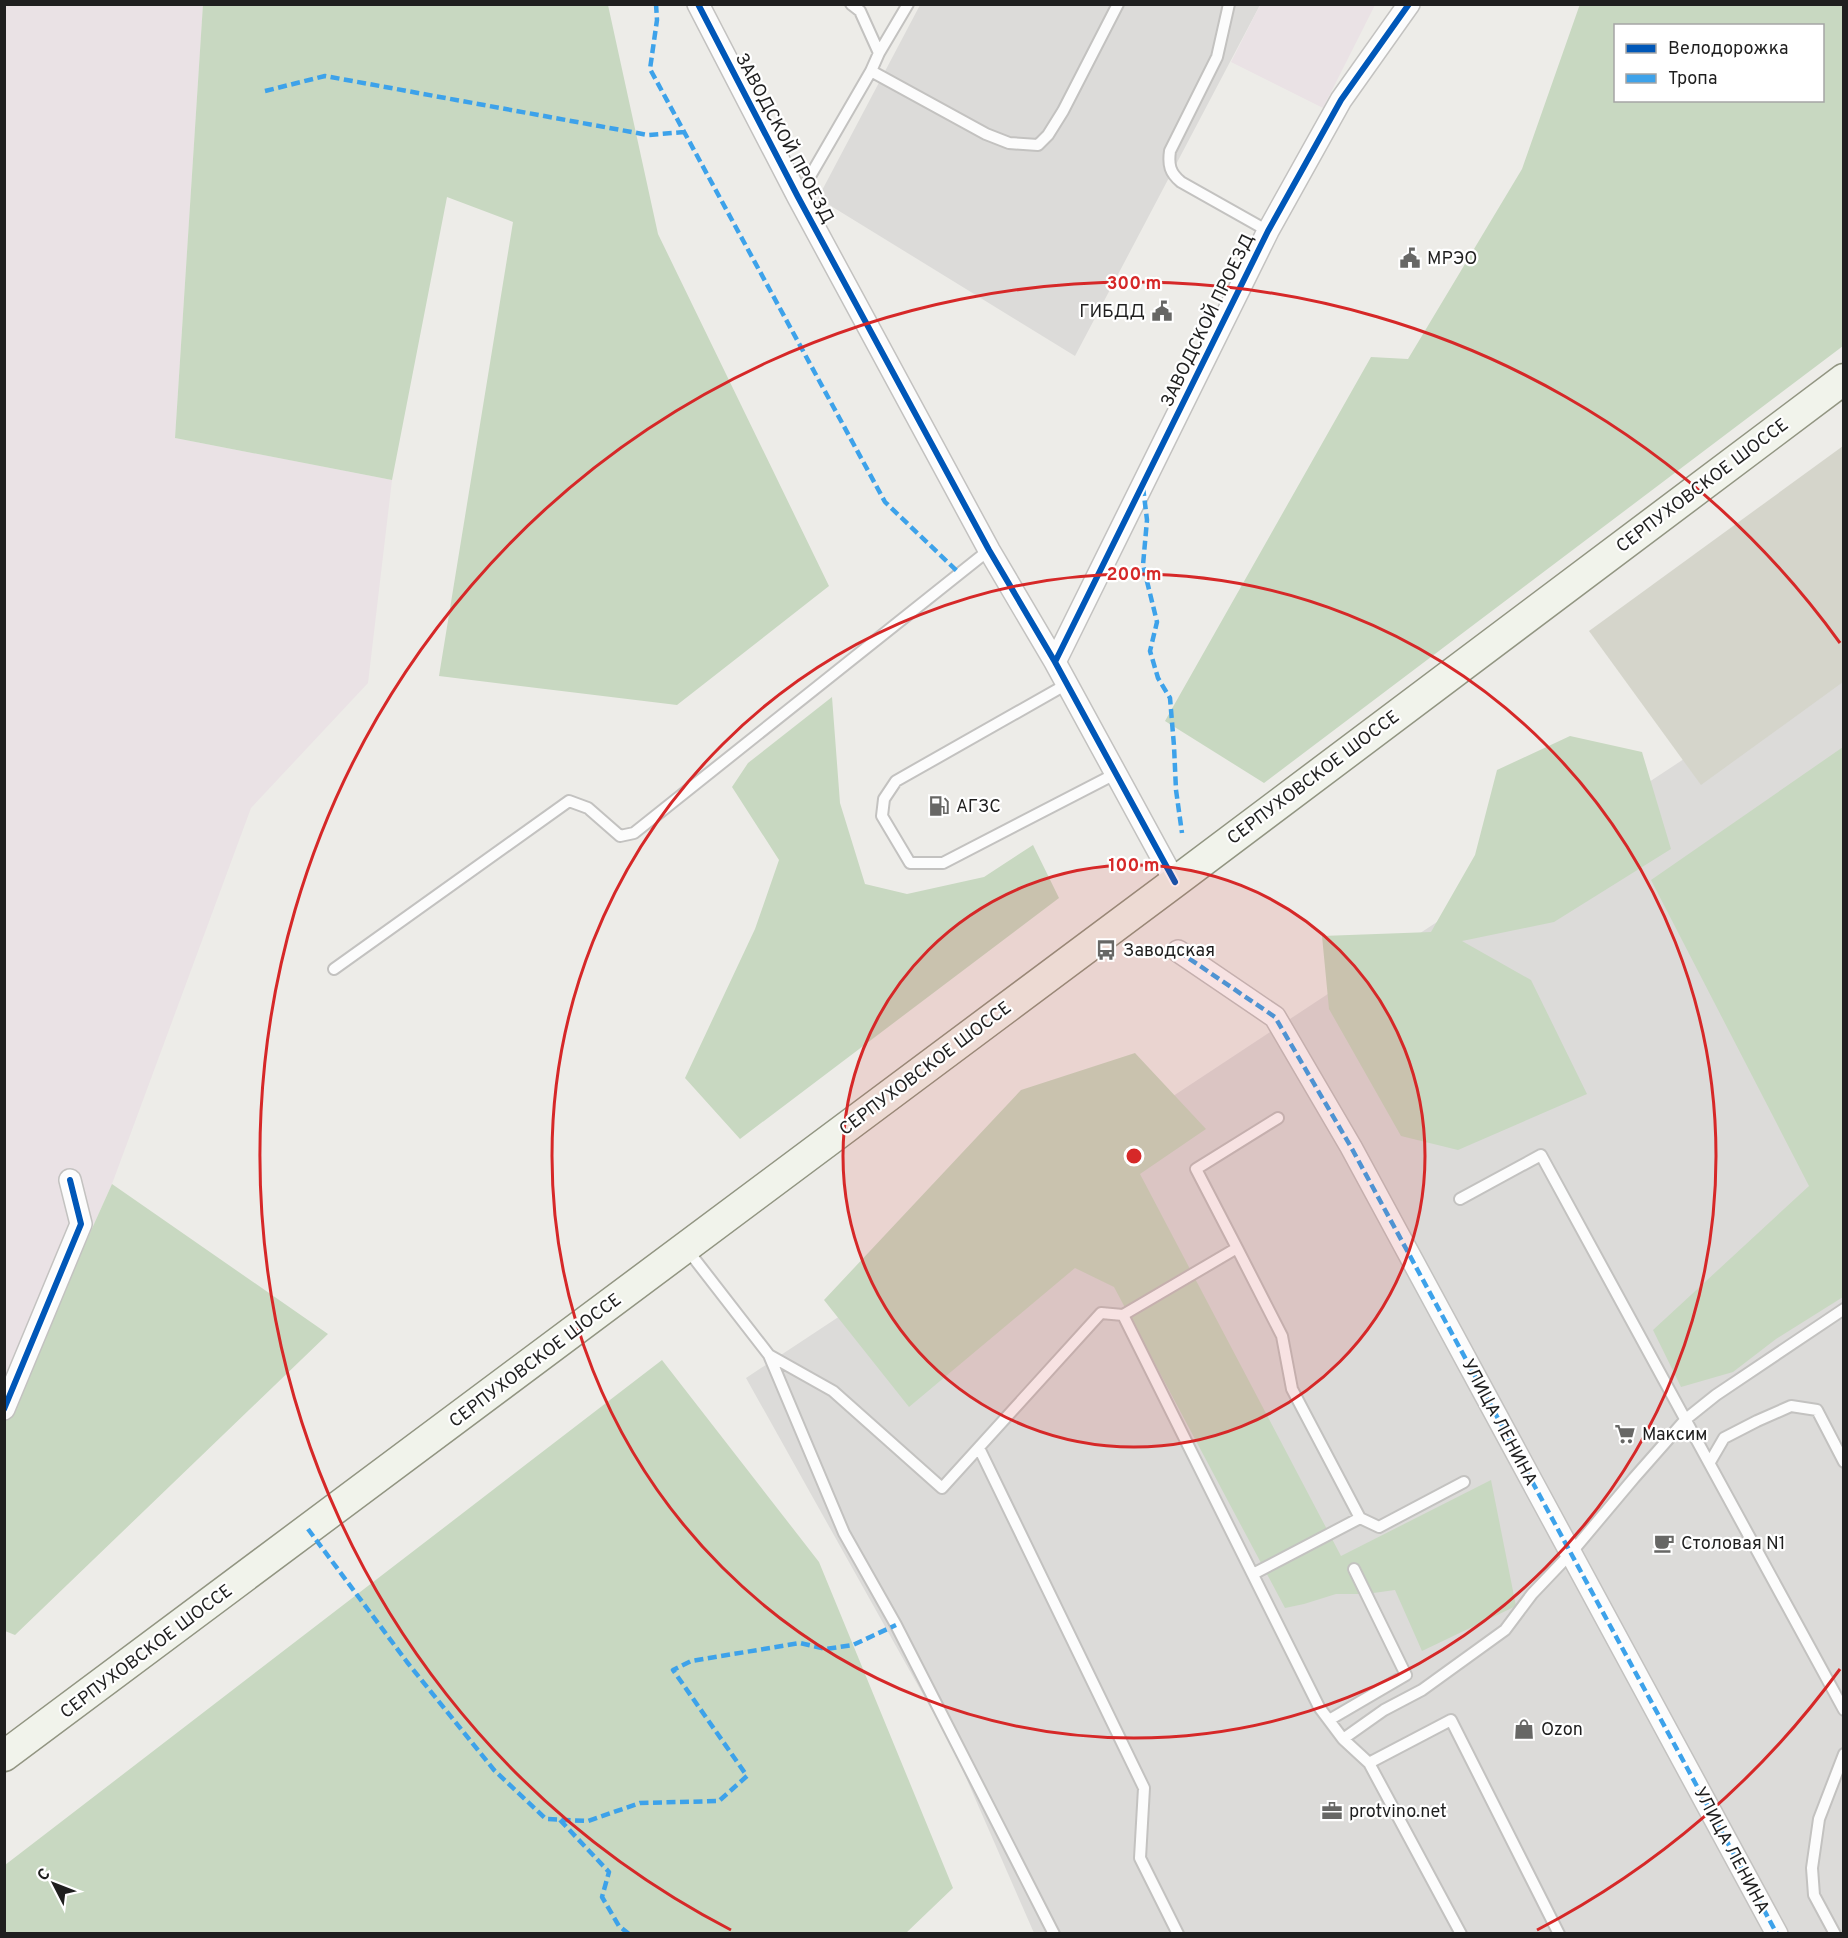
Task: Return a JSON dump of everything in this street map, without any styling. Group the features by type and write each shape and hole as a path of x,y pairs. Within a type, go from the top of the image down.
{"main road":[{"name":"СЕРПУХОВСКОЕ ШОССЕ","path":"4,1756 1175,882 1844,379"}],"street":[{"name":"ЗАВОДСКОЙ ПРОЕЗД","path":"698,4 798,197 989,550 1055,662 1175,882"},
{"name":"ЗАВОДСКОЙ ПРОЕЗД","path":"1055,662 1268,231 1341,100 1409,4"},
{"name":"УЛИЦА ЛЕНИНА","path":"1178,951 1275,1017 1351,1147 1777,1934"},
{"path":"4,1409 81,1224 70,1180"}],"lane":[{"path":"851,4 860,10 879,53"},
{"path":"798,197 908,4"},
{"path":"871,71 986,134 1009,143 1038,145 1048,135 1063,111 1118,4"},
{"path":"1229,4 1217,57 1170,151 1168,164 1173,175 1181,182 1268,231"},
{"path":"334,969 569,801 588,808 620,836 634,833 989,550"},
{"path":"1067,684 896,781 884,799 882,816 910,863 943,863 1115,774"},
{"path":"1278,1118 1196,1169 1282,1335 1292,1389 1360,1518 1379,1527 1464,1482"},
{"path":"1460,1199 1541,1155 1844,1710"},
{"path":"686,1247 769,1355 844,1533 896,1625 1054,1934"},
{"path":"769,1355 833,1391 942,1488 1101,1313 1123,1315 1237,1248"},
{"path":"1343,1739 1384,1710 1422,1690 1505,1630 1532,1594 1571,1553 1686,1419 1716,1395 1844,1309"},
{"path":"1123,1315 1319,1707 1343,1739 1369,1763 1461,1934"},
{"path":"1710,1462 1724,1438 1791,1406 1817,1410 1844,1462"},
{"path":"979,1448 1144,1788 1140,1858 1178,1934"},
{"path":"1253,1574 1360,1518"},
{"path":"1329,1720 1406,1675 1354,1569"},
{"path":"1369,1763 1451,1720 1559,1934"},
{"path":"1834,1934 1814,1895 1812,1868 1819,1819 1842,1762"}],"shaded area":[{"path":"5,5 203,5 175,438 392,480 368,683 251,808 112,1184 5,1422"},
{"path":"920,5 1260,5 1075,356 818,198"},
{"path":"1260,5 1375,5 1323,108 1231,62"},
{"path":"1843,446 1843,682 1701,785 1589,631"},
{"path":"1843,654 1843,1933 1034,1933 953,1748 746,1378"}],"green space":[{"path":"203,4 608,5 658,234 829,586 677,705 439,676 513,222 447,197 392,480 175,438"},
{"path":"1580,4 1843,5 1843,346 1264,783 1165,721 1371,357 1408,359 1522,169"},
{"path":"832,697 840,803 865,884 907,894 984,877 1033,845 1059,898 740,1139 685,1078 755,929 779,860 732,787 748,763"},
{"path":"1570,736 1642,752 1671,849 1554,922 1462,941 1531,980 1587,1094 1458,1150 1401,1136 1329,1009 1322,936 1431,932 1475,855 1497,770"},
{"path":"1843,747 1843,1297 1776,1339 1733,1372 1681,1387 1653,1330 1809,1186 1651,880"},
{"path":"1135,1053 1206,1129 1140,1174 1341,1556 1491,1480 1516,1606 1422,1651 1395,1590 1366,1594 1336,1594 1285,1608 1114,1287 1075,1268 909,1407 824,1300 1021,1090"},
{"path":"112,1184 328,1334 15,1635 5,1631 5,1422"},
{"path":"662,1360 819,1562 953,1888 906,1933 5,1933 5,1865"}],"marked path":[{"path":"656,4 657,20 650,69 885,502 959,573"},
{"path":"265,91 325,76 648,135 684,132"},
{"path":"1143,487 1147,520 1143,565 1157,622 1150,651 1158,678 1170,698 1176,790 1182,833"},
{"path":"1178,951 1275,1017 1351,1147 1777,1934"},
{"path":"308,1529 407,1662 494,1770 546,1819 588,1821 640,1803 719,1801 747,1776 673,1670 691,1661 800,1643 826,1649 853,1645 896,1625"},
{"path":"560,1820 609,1872 602,1897 619,1926 629,1934"}],"cycle path":[{"path":"698,4 798,197 989,550 1055,662 1175,882"},
{"path":"1055,662 1268,231 1341,100 1409,4"},
{"path":"4,1409 81,1224 70,1180"}],"place":[{"name":"МРЭО","path":"1410,258"},
{"name":"ГИБДД","path":"1162,311"},
{"name":"АГЗС","path":"939,806"},
{"name":"Заводская","path":"1106,950"},
{"name":"Максим","path":"1625,1434"},
{"name":"Столовая N1","path":"1664,1543"},
{"name":"Ozon","path":"1524,1729"},
{"name":"protvino.net","path":"1332,1811"}]}
